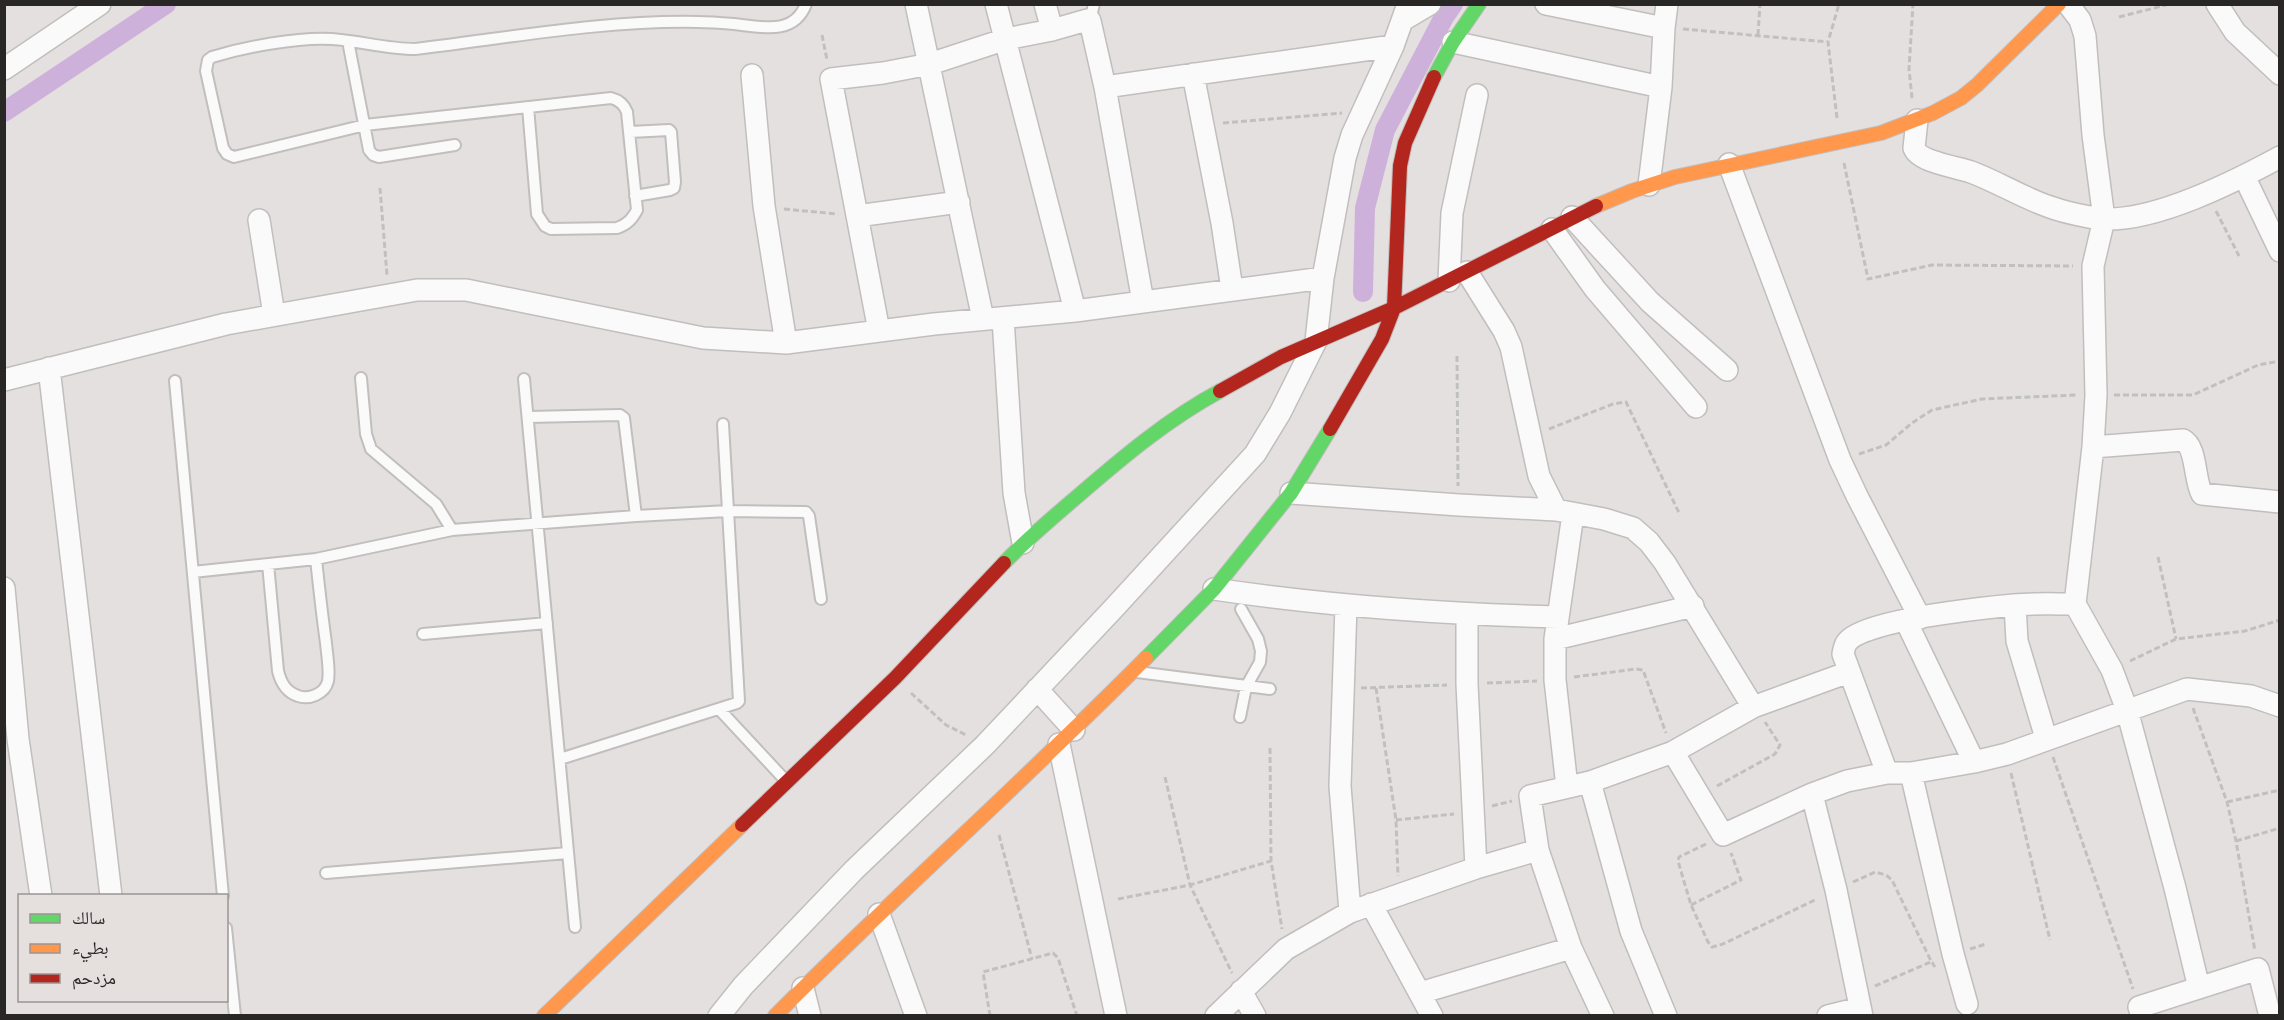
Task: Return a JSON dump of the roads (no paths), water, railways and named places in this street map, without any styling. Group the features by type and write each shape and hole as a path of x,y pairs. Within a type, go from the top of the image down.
{"main road":[{"path":"775,1016 1066,737 1214,589 1291,493 1362,376 1382,339 1394,308 1397,204 1400,166 1405,143 1428,88 1453,42 1479,4"},
{"path":"544,1016 895,678 1023,543 1110,468 1174,418 1241,378 1316,341 1394,308 1572,217 1649,185 1729,164 1881,133 1917,120 1949,105 1977,85 2061,5"}],"street":[{"path":"4,69 99,4"},
{"path":"916,4 959,202 993,318 1014,493 1023,543"},
{"path":"996,4 1075,311"},
{"path":"1045,4 1052,30"},
{"path":"719,1016 743,986 854,870 985,745 1246,466 1280,413 1316,341 1323,278 1345,158 1363,112 1393,46 1405,12 1430,4"},
{"path":"1546,4 1664,28"},
{"path":"1649,185 1661,87 1667,4"},
{"path":"2217,4 2235,32 2280,74"},
{"path":"2061,5 2080,20 2085,36 2093,135 2104,219 2093,266 2096,395 2093,447 2075,604 2112,670 2127,710 2175,888 2199,988"},
{"path":"879,331 831,79 883,73 930,64 1006,39 1087,20 1092,13"},
{"path":"1092,13 1143,302"},
{"path":"1453,42 1661,87"},
{"path":"1105,87 1393,46"},
{"path":"1193,74 1232,289"},
{"path":"752,75 764,206 786,343"},
{"path":"1477,95 1452,213 1458,276 1504,331 1511,347 1539,476 1565,512 1555,639 1556,680 1567,787"},
{"path":"1917,120 1914,148 1922,158 1970,172 2052,208 2104,219 2140,214 2207,193 2280,157"},
{"path":"1729,164 1840,460 1913,620 1974,762"},
{"path":"2244,176 2280,251"},
{"path":"857,216 959,202"},
{"path":"1572,217 1650,302 1727,370"},
{"path":"259,220 274,315"},
{"path":"1552,229 1595,289 1696,407"},
{"path":"4,380 226,324 417,290 466,291 703,338 786,343 993,318 1075,311 1323,278"},
{"path":"49,368 111,894"},
{"path":"2093,447 2183,440 2192,450 2198,486 2202,494 2280,502"},
{"path":"1291,493 1565,512 1626,525 1640,532 1665,563 1753,707"},
{"path":"4,588 18,740 41,894"},
{"path":"1214,589 1346,606 1467,615 1558,617"},
{"path":"1887,773 1843,654 1849,640 1867,630 1913,620 2015,605 2075,604"},
{"path":"2015,605 2017,641 2046,738"},
{"path":"1346,606 1340,786 1350,912"},
{"path":"1555,639 1693,606"},
{"path":"1467,615 1467,684 1476,868"},
{"path":"1603,1016 1571,948 1538,850 1530,796 1590,782 1673,753 1753,707 1849,672"},
{"path":"1037,689 1066,737 1116,1016"},
{"path":"1673,753 1723,835 1812,794 1847,781 1887,773 1911,773 2007,754 2046,738 2187,690 2251,696 2280,706"},
{"path":"1911,773 1953,954 1968,1004"},
{"path":"1590,782 1631,931 1666,1016"},
{"path":"1812,794 1836,890 1860,1006 1828,1016"},
{"path":"1216,1016 1286,949 1350,912 1476,868 1538,850"},
{"path":"1371,904 1432,1016"},
{"path":"879,914 916,1016"},
{"path":"1420,993 1571,948"},
{"path":"2141,1012 2199,988 2258,969 2270,1016"},
{"path":"803,988 810,1016"},
{"path":"1241,991 1255,1016"}],"lane":[{"path":"528,107 537,214 545,226 551,228 617,228 633,218 637,210 627,112 624,105 611,98 528,107 364,125 230,156 223,148 206,71 208,60 217,56 300,40 327,39 385,48 415,49 609,24 723,23 768,29 794,21 800,16 806,4"},
{"path":"348,41 369,150 373,155 379,157 455,146"},
{"path":"630,132 669,130 675,172 674,188 635,196"},
{"path":"361,378 366,434 371,449 436,504 452,530"},
{"path":"524,379 575,927"},
{"path":"175,381 223,894"},
{"path":"528,417 620,415 624,418 636,516"},
{"path":"560,759 739,701 723,424"},
{"path":"193,572 316,559 452,530 728,511 808,513 821,599"},
{"path":"268,564 281,682 289,692 300,697 312,697 322,691 328,682 328,663 316,559"},
{"path":"1240,717 1246,687 1260,662 1261,651 1258,639 1241,609"},
{"path":"423,634 547,622"},
{"path":"1131,671 1270,689"},
{"path":"719,709 786,782"},
{"path":"326,873 568,853"},
{"path":"228,948 235,1016"}],"waterway":[{"path":"4,112 166,4"},
{"path":"1363,292 1365,208 1385,130 1453,4"}]}
